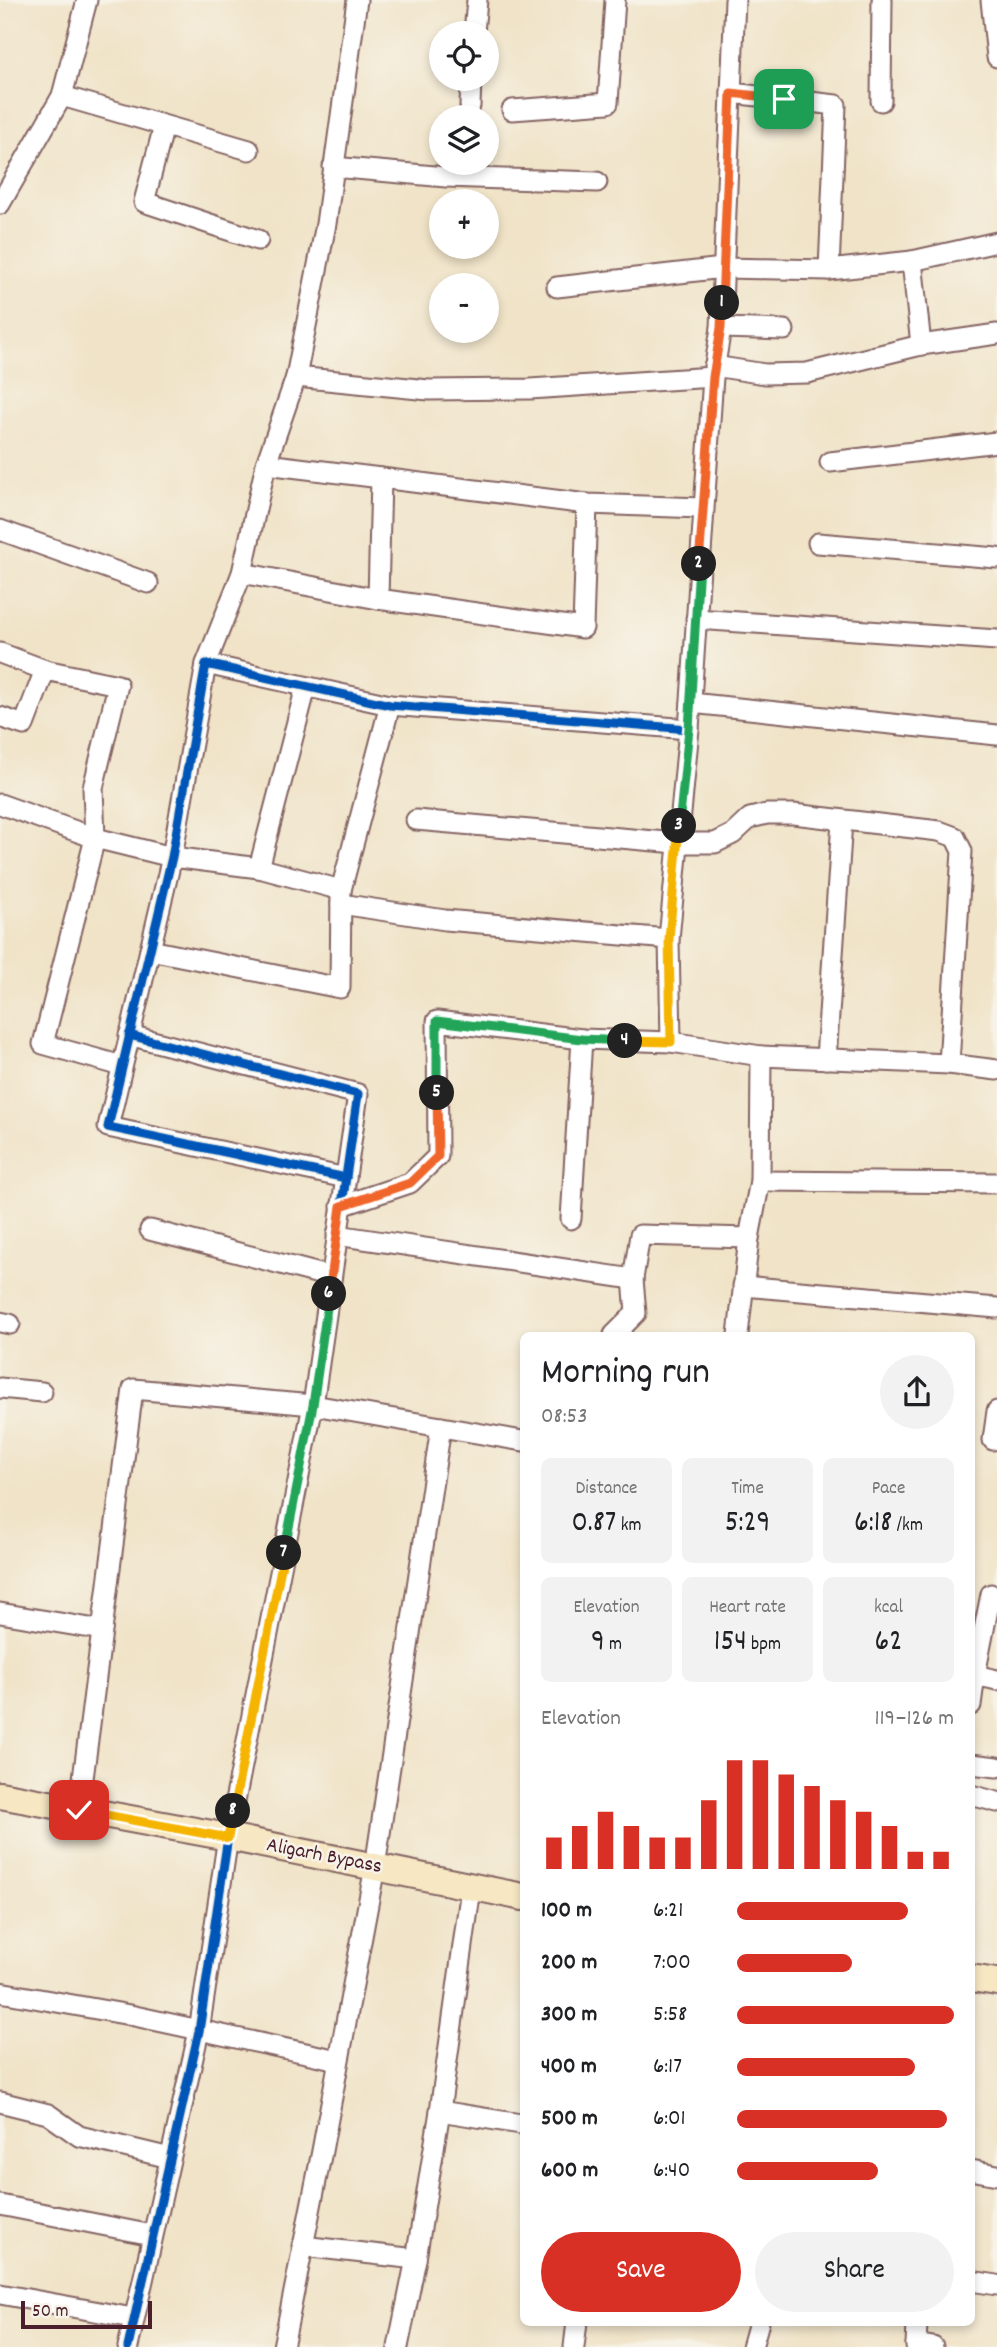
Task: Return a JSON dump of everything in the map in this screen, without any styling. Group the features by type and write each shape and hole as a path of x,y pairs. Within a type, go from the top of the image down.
{"main road":[{"name":"Aligarh Bypass","path":"0,1795 520,1896"},
{"path":"975,1979 997,1982"}],"street":[{"path":"0,204 62,96 87,0"},
{"path":"346,1178 108,1126 172,857 206,664 242,573 266,464 296,377 326,224 357,0"},
{"path":"475,21 477,0"},
{"path":"512,110 608,103 615,0"},
{"path":"671,1042 669,939 691,703 702,508 714,371 721,328 735,0"},
{"path":"881,101 882,0"},
{"path":"992,0 997,57"},
{"path":"731,93 836,105 829,270"},
{"path":"62,96 249,150"},
{"path":"164,126 144,202 258,240"},
{"path":"333,167 446,177 597,182"},
{"path":"557,287 723,268 829,270 912,261 997,242"},
{"path":"912,261 921,345"},
{"path":"721,328 784,330"},
{"path":"296,377 442,390 530,389 714,371 807,373 921,345 997,334"},
{"path":"830,462 997,442"},
{"path":"266,464 587,504 702,508"},
{"path":"377,599 381,478"},
{"path":"242,573 377,599 583,628 587,504"},
{"path":"0,530 148,583"},
{"path":"818,543 997,558"},
{"path":"696,619 997,640"},
{"path":"0,653 46,670 118,685 93,789 95,838 43,1044 122,1066"},
{"path":"206,664 390,705 689,729"},
{"path":"0,717 24,724 46,670"},
{"path":"259,867 306,687"},
{"path":"691,703 997,735"},
{"path":"150,950 340,988 341,897 390,705"},
{"path":"0,804 95,838 172,857 259,867 341,897 445,920 669,939"},
{"path":"416,820 677,843 715,843 733,834 750,818 767,814 793,814 939,831 955,837 961,851 949,1064"},
{"path":"826,1059 842,821"},
{"path":"341,1206 410,1183 438,1156 437,1021 582,1039 671,1042 761,1056 949,1064 997,1070"},
{"path":"128,2347 199,2031 228,1838 313,1405 358,1094 130,1035"},
{"path":"571,1219 582,1039"},
{"path":"738,1332 749,1238 761,1181 761,1056"},
{"path":"761,1181 997,1183"},
{"path":"150,1230 331,1277"},
{"path":"337,1235 633,1279"},
{"path":"617,1332 636,1313 633,1279 640,1235 749,1238"},
{"path":"743,1286 997,1308"},
{"path":"0,1388 42,1392"},
{"path":"79,1810 133,1389 313,1405 520,1440"},
{"path":"992,1440 997,1411"},
{"path":"283,2347 375,1867 441,1427"},
{"path":"975,1593 994,1595 975,1675 997,1680"},
{"path":"0,1613 102,1630"},
{"path":"975,1764 997,1767"},
{"path":"975,1796 997,1802"},
{"path":"398,2347 416,2259 440,2111 471,1888"},
{"path":"0,1992 130,2015 338,2060"},
{"path":"0,2102 48,2114 79,2136 170,2158"},
{"path":"440,2111 520,2124"},
{"path":"975,2171 997,2175"},
{"path":"0,2205 152,2235"},
{"path":"302,2246 416,2259"},
{"path":"975,2282 997,2285"},
{"path":"0,2294 133,2318"},
{"path":"574,2347 577,2326"},
{"path":"752,2347 758,2326"},
{"path":"918,2326 922,2346"}],"cycle path":[{"path":"346,1178 108,1127 172,857 206,664 390,705 689,729"},
{"path":"128,2347 199,2031 228,1837 313,1405 358,1094 129,1035"}],"route":[{"path":"79,1810 228,1838 313,1405 341,1206 410,1183 438,1156 437,1021 582,1039 671,1042 669,939 689,729 713,377 721,328 731,93 784,99"}]}
